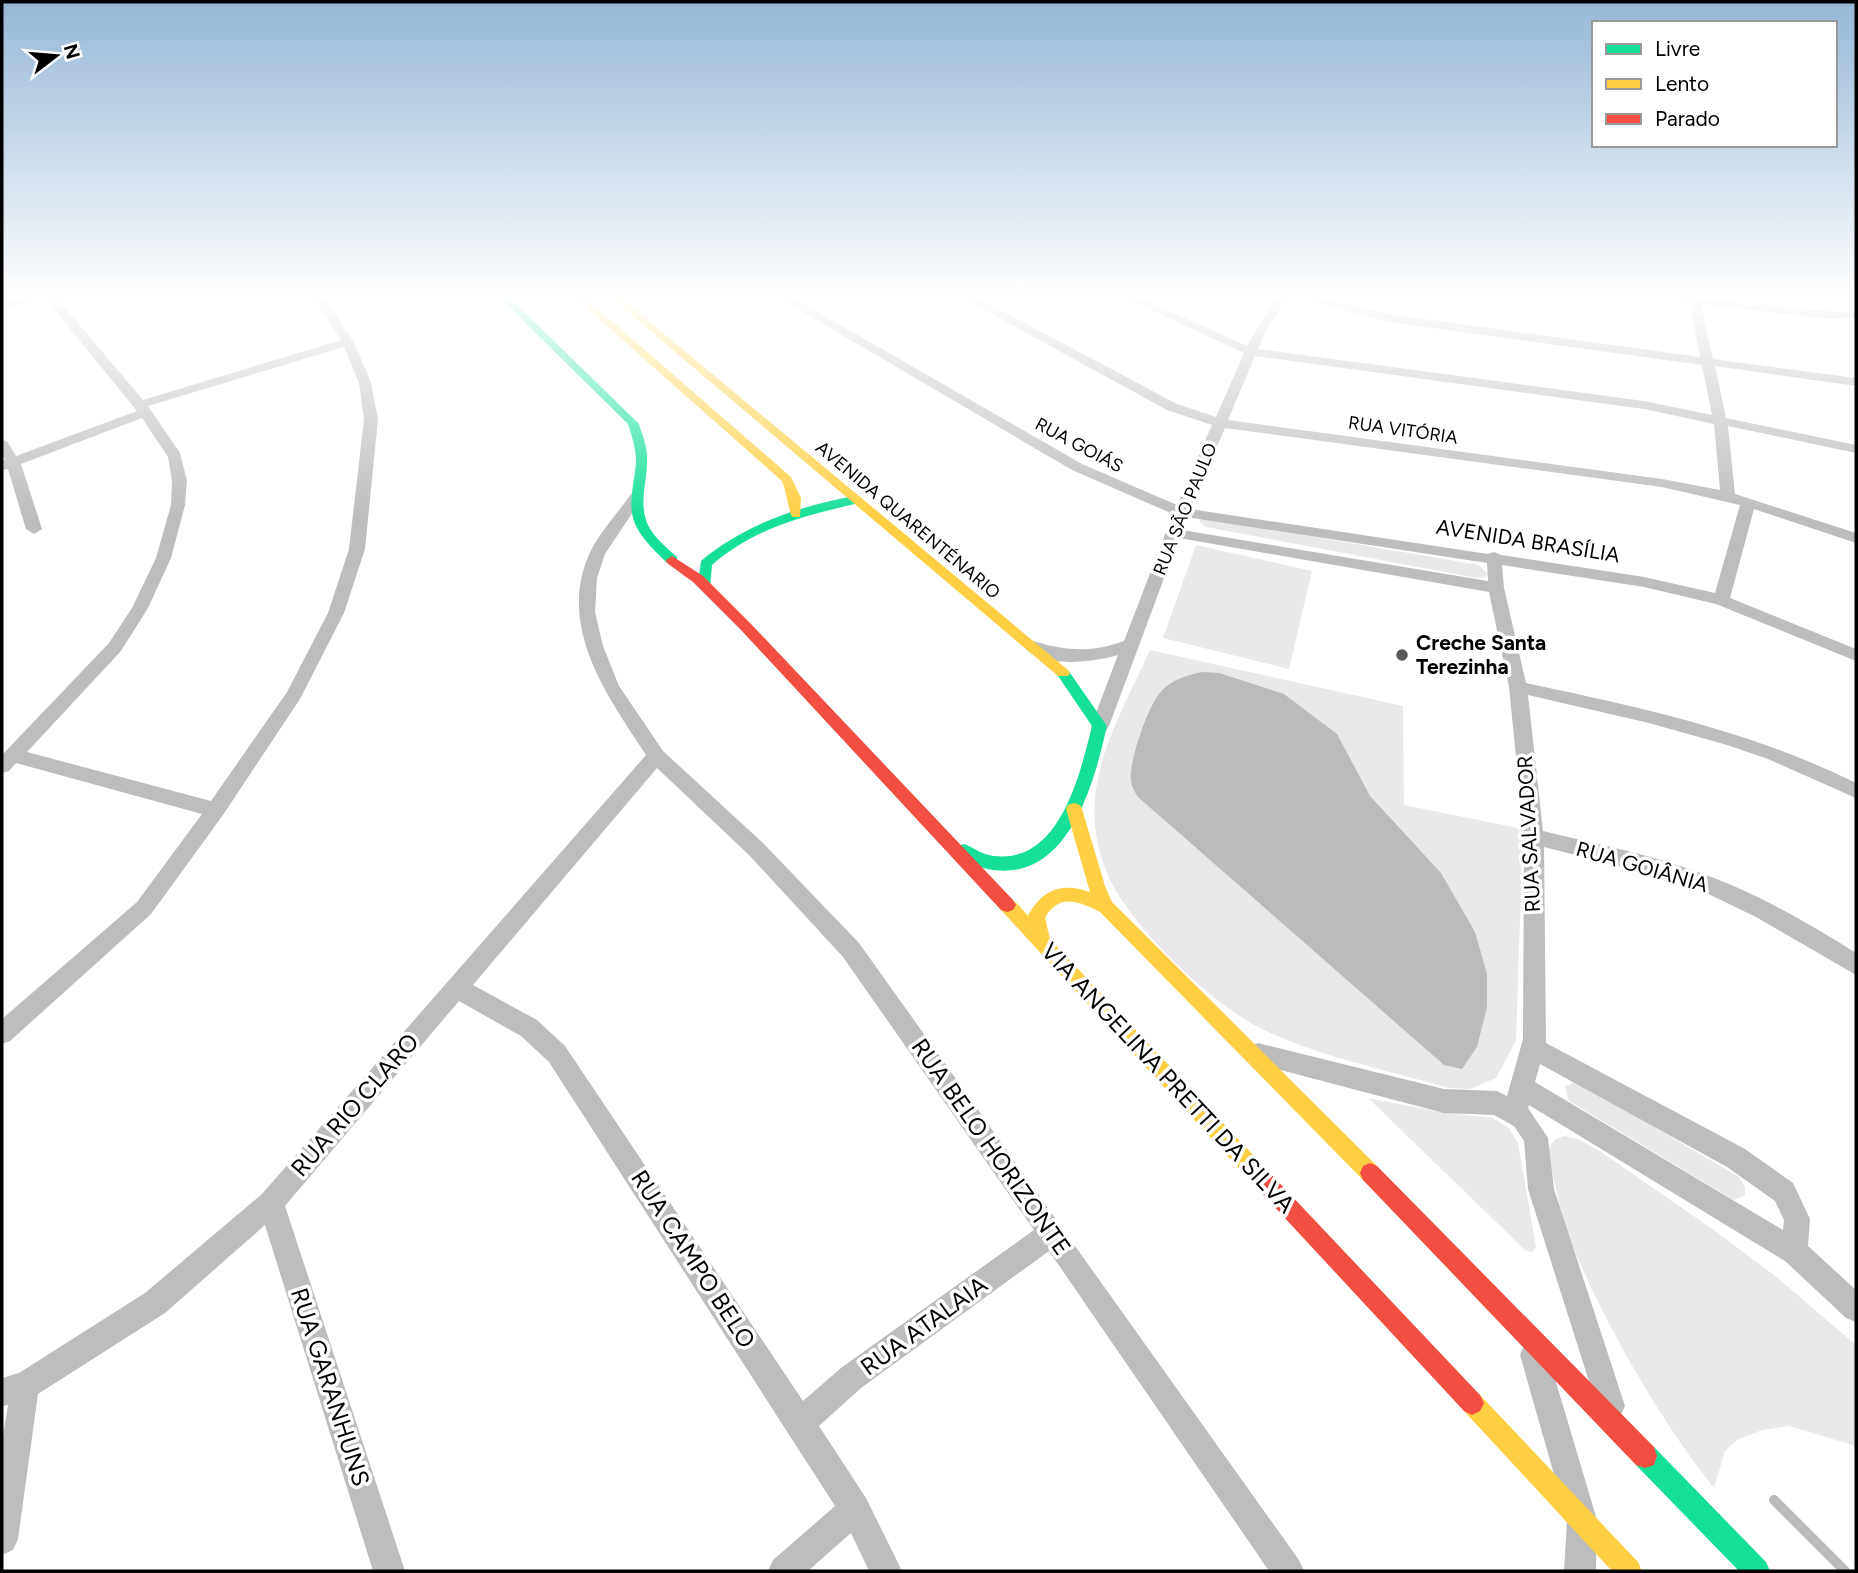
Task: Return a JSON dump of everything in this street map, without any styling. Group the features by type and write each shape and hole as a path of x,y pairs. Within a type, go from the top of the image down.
{"main road":[{"path":"580,370 623,411 640,437 641,479 636,497"},
{"path":"662,370 787,479 795,498 796,514"},
{"name":"AVENIDA QUARENTÉNARIO","path":"704,370 1067,677 1100,726"},
{"name":"VIA ANGELINA PRETTI DA SILVA","path":"636,497 639,523 647,537 705,585 956,845 1042,944 1629,1571"},
{"path":"705,585 703,572 712,557 796,514 834,502 855,500"},
{"path":"956,845 967,854 986,862 1011,864 1042,854 1055,842 1074,809 1100,726"},
{"path":"1074,809 1096,886 1106,907"},
{"path":"1042,944 1036,918 1044,901 1054,895 1071,892 1083,894 1106,907 1256,1054 1757,1571"}],"street":[{"path":"7,761 116,646 147,595 172,533 180,482 176,459 144,408 112,370"},
{"path":"7,464 144,408 260,370"},
{"path":"2,1033 144,908 216,810 294,695 336,613 357,549 371,419 365,383 360,370"},
{"name":"RUA GOIÁS","path":"910,370 1076,467 1181,512"},
{"name":"RUA VITÓRIA","path":"1104,370 1172,407 1219,423 1662,483 1728,496 1856,538"},
{"name":"RUA SÃO PAULO","path":"1100,726 1181,512 1243,370"},
{"path":"1388,370 1630,403 1856,449"},
{"path":"1710,370 1723,435 1728,496"},
{"path":"1766,370 1856,382"},
{"path":"2,444 7,464 34,529"},
{"name":"RUA BELO HORIZONTE","path":"636,497 597,554 589,578 587,612 594,646 611,687 656,756 756,849 851,950 1288,1571"},
{"path":"1721,600 1748,503"},
{"name":"AVENIDA BRASÍLIA","path":"1181,512 1493,557 1644,582 1721,600 1856,655"},
{"path":"1174,533 1496,588"},
{"name":"RUA SALVADOR","path":"1493,557 1496,588 1518,687 1534,837 1535,1039 1519,1099"},
{"path":"1026,645 1057,656 1076,658 1094,657 1133,643"},
{"path":"1518,687 1712,732 1762,747 1822,773 1856,792"},
{"name":"RUA RIO CLARO","path":"13,1389 155,1303 271,1203 656,756"},
{"path":"7,761 216,810"},
{"name":"RUA GOIÂNIA","path":"1534,837 1654,867 1707,884 1784,921 1856,965"},
{"name":"RUA CAMPO BELO","path":"456,988 529,1028 557,1054 855,1509 887,1571"},
{"path":"1533,1048 1736,1158 1784,1192 1797,1219 1794,1252"},
{"path":"1256,1054 1403,1093 1444,1101 1497,1103 1519,1099 1794,1252 1856,1308"},
{"path":"1519,1099 1536,1138 1541,1188 1618,1430"},
{"name":"RUA GARANHUNS","path":"271,1203 389,1571"},
{"name":"RUA ATALAIA","path":"800,1423 851,1378 1052,1233"},
{"path":"1530,1339 1582,1520 1580,1571"},
{"path":"2,1539 13,1389"},
{"path":"784,1571 855,1509"}],"shaded area":[{"path":"1204,518 1479,565 1488,574 1476,578 1206,527 1199,521"},
{"path":"1196,545 1312,571 1289,669 1163,638"},
{"path":"1150,650 1403,706 1404,805 1523,829 1516,1041 1496,1078 1470,1089 1449,1088 1330,1055 1284,1039 1242,1018 1221,1003 1177,965 1138,922 1107,872 1097,841 1094,809 1102,760 1124,704"},
{"path":"1202,672 1219,673 1284,694 1337,734 1370,796 1441,873 1475,932 1487,974 1487,1007 1477,1047 1462,1069 1444,1065 1138,797 1131,782 1132,763 1154,701 1163,689 1173,682"},
{"path":"1576,1081 1739,1177 1745,1187 1745,1195 1734,1200 1569,1101 1565,1087"},
{"path":"1368,1098 1441,1112 1493,1118 1509,1128 1518,1143 1536,1247 1533,1252 1526,1251"},
{"path":"1565,1136 1578,1139 1598,1150 1711,1228 1774,1275 1856,1345 1856,1446 1789,1426 1762,1430 1737,1440 1725,1451 1714,1488 1653,1401 1615,1335 1583,1270 1567,1229 1548,1157 1552,1143"}],"waterway":[{"path":"1774,1500 1845,1571"}],"traffic: fast":[{"path":"579,370 633,424 640,443 642,460 637,507 641,524 652,541 672,560"},
{"path":"705,585 706,564 736,541 797,514 855,500"},
{"path":"964,851 992,863 1010,863 1030,857 1047,846 1073,811 1100,726 1063,673"},
{"path":"1645,1456 1757,1571"}],"traffic: slow":[{"path":"662,370 787,479 795,498 796,514"},
{"path":"702,370 1063,673"},
{"path":"1074,809 1096,886 1106,907 1370,1173"},
{"path":"1042,944 1036,917 1049,899 1058,895 1076,895 1106,907"},
{"path":"1007,905 1263,1180"},
{"path":"1472,1403 1629,1571"}],"traffic: jam":[{"path":"672,560 698,579 746,627 1007,905"},
{"path":"1370,1173 1645,1456"},
{"path":"1263,1180 1472,1403"}],"place":[{"name":"Creche Santa Terezinha","path":"1402,655"}]}
